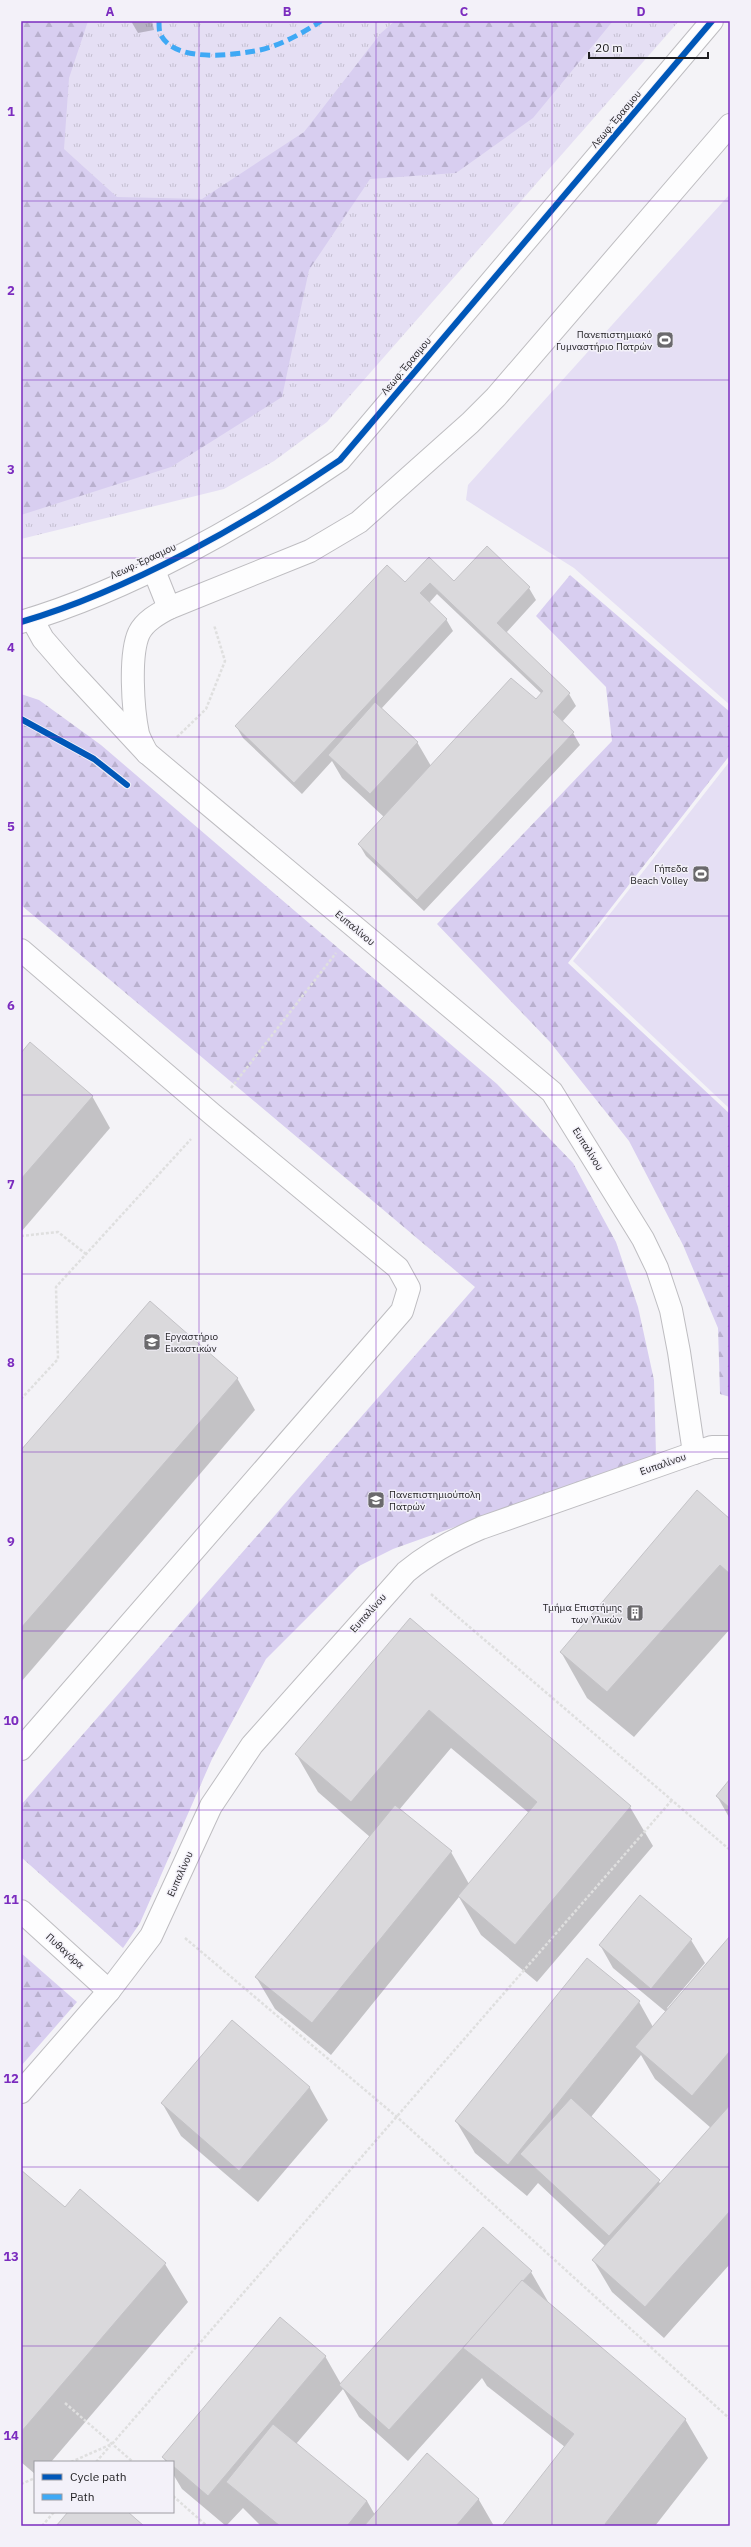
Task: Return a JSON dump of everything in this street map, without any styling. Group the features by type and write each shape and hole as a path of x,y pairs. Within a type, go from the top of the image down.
{"street":[{"name":"Λεωφ. Έρασμου","path":"25,622 90,597 153,568 233,527 296,490 340,460 712,21"},
{"path":"147,753 138,735 133,683 134,657 139,633 151,618 169,608 310,551 358,522 393,493 496,398 730,125"},
{"path":"153,568 169,608"},
{"name":"Ευπαλίνου","path":"21,2092 109,1990 151,1936 211,1806 252,1745 406,1572 423,1557 481,1528 694,1453 671,1310 657,1268 643,1239 552,1092 147,753 69,669 43,638 25,622"},
{"path":"21,950 212,1114 398,1268 409,1288 402,1310 21,1749"},
{"path":"694,1453 712,1448 730,1446"},
{"name":"Πυθαγόρα","path":"21,1910 109,1990"}],"path":[{"path":"175,738 206,709 225,661 205,594"},
{"path":"21,1400 58,1359 56,1287 212,1114 355,928"},
{"path":"21,1236 58,1232 86,1254"},
{"path":"406,1572 730,1850"},
{"path":"97,2461 672,1800"},
{"path":"161,1917 397,2117 730,2419"},
{"path":"65,2403 132,2461"},
{"path":"73,2461 112,2444"},
{"path":"21,2484 34,2478"},
{"path":"174,2497 207,2526"},
{"path":"42,2526 53,2513"}],"green space":[{"path":"21,21 679,21 327,422 274,461 224,489 21,539"},
{"path":"21,21 88,21 69,78 64,149 117,197 202,199 304,132 381,33 395,21 613,21 533,118 456,173 370,179 309,270 282,397 171,467 21,515"},
{"name":"Πανεπιστημιακό Γυμναστήριο Πατρών","path":"730,194 730,705 574,568 466,500 468,485"},
{"path":"570,575 730,712 730,755 568,963 730,1114 730,1397 720,1394 718,1328 683,1245 629,1141 550,1042 437,924 612,741 606,687 536,616"},
{"path":"21,694 39,700 101,745 497,1084 573,1163 616,1242 638,1307 654,1380 656,1455 393,1549 359,1566 266,1659 212,1759 140,1923 123,1948 21,1857 21,1805 475,1287 21,905"},
{"path":"730,761 730,1109 573,961"},
{"path":"21,1953 77,2002 21,2066"}],"building":[{"path":"487,546 530,587 497,623 570,693 553,712 574,732 417,900 358,844 511,678 536,699 543,691 430,583 420,593 447,619 294,783 235,726 387,565 405,582 429,557 454,581"},
{"path":"375,702 418,742 370,794 328,755"},
{"path":"30,1042 93,1096 21,1179 21,1053"},
{"path":"150,1301 238,1378 21,1628 21,1450"},
{"name":"Τμήμα Επιστήμης των Υλικών","path":"697,1490 730,1519 730,1574 720,1565 607,1692 560,1652"},
{"path":"410,1618 631,1806 515,1945 458,1896 537,1802 429,1710 351,1802 295,1754"},
{"path":"730,1779 730,1808 716,1796"},
{"path":"395,1805 452,1851 312,2023 255,1977"},
{"path":"640,1895 692,1939 651,1989 599,1945"},
{"path":"730,1936 730,2051 692,2096 635,2047"},
{"path":"587,1958 640,2001 508,2165 455,2121"},
{"path":"232,2020 310,2087 239,2171 161,2103"},
{"path":"571,2098 660,2180 609,2236 520,2154"},
{"path":"730,2105 730,2211 645,2307 592,2260"},
{"path":"21,2170 65,2207 80,2189 166,2263 21,2432"},
{"path":"483,2227 532,2271 389,2430 339,2385"},
{"path":"522,2280 686,2419 605,2524 607,2526 502,2526 574,2434 463,2348"},
{"path":"280,2317 326,2356 208,2496 174,2467 174,2461 167,2461 162,2457"},
{"path":"273,2424 367,2501 347,2526 280,2526 226,2482"},
{"path":"427,2453 479,2499 456,2526 364,2526"},
{"path":"67,2513 129,2513 144,2526 56,2526"}],"marked path":[{"path":"159,21 160,33 167,43 178,49 206,55 236,54 268,48 292,38 321,21"}],"cycle path":[{"path":"21,622 104,592 145,574 266,508 340,460 712,21"},
{"path":"21,719 94,759 127,785"}],"place":[{"name":"Πανεπιστημιακό Γυμναστήριο Πατρών","path":"665,340"},
{"name":"Γήπεδα Beach Volley","path":"701,874"},
{"name":"Εργαστήριο Εικαστικών","path":"152,1342"},
{"name":"Πανεπιστημιούπολη Πατρών","path":"376,1500"},
{"name":"Τμήμα Επιστήμης των Υλικών","path":"635,1613"}]}
